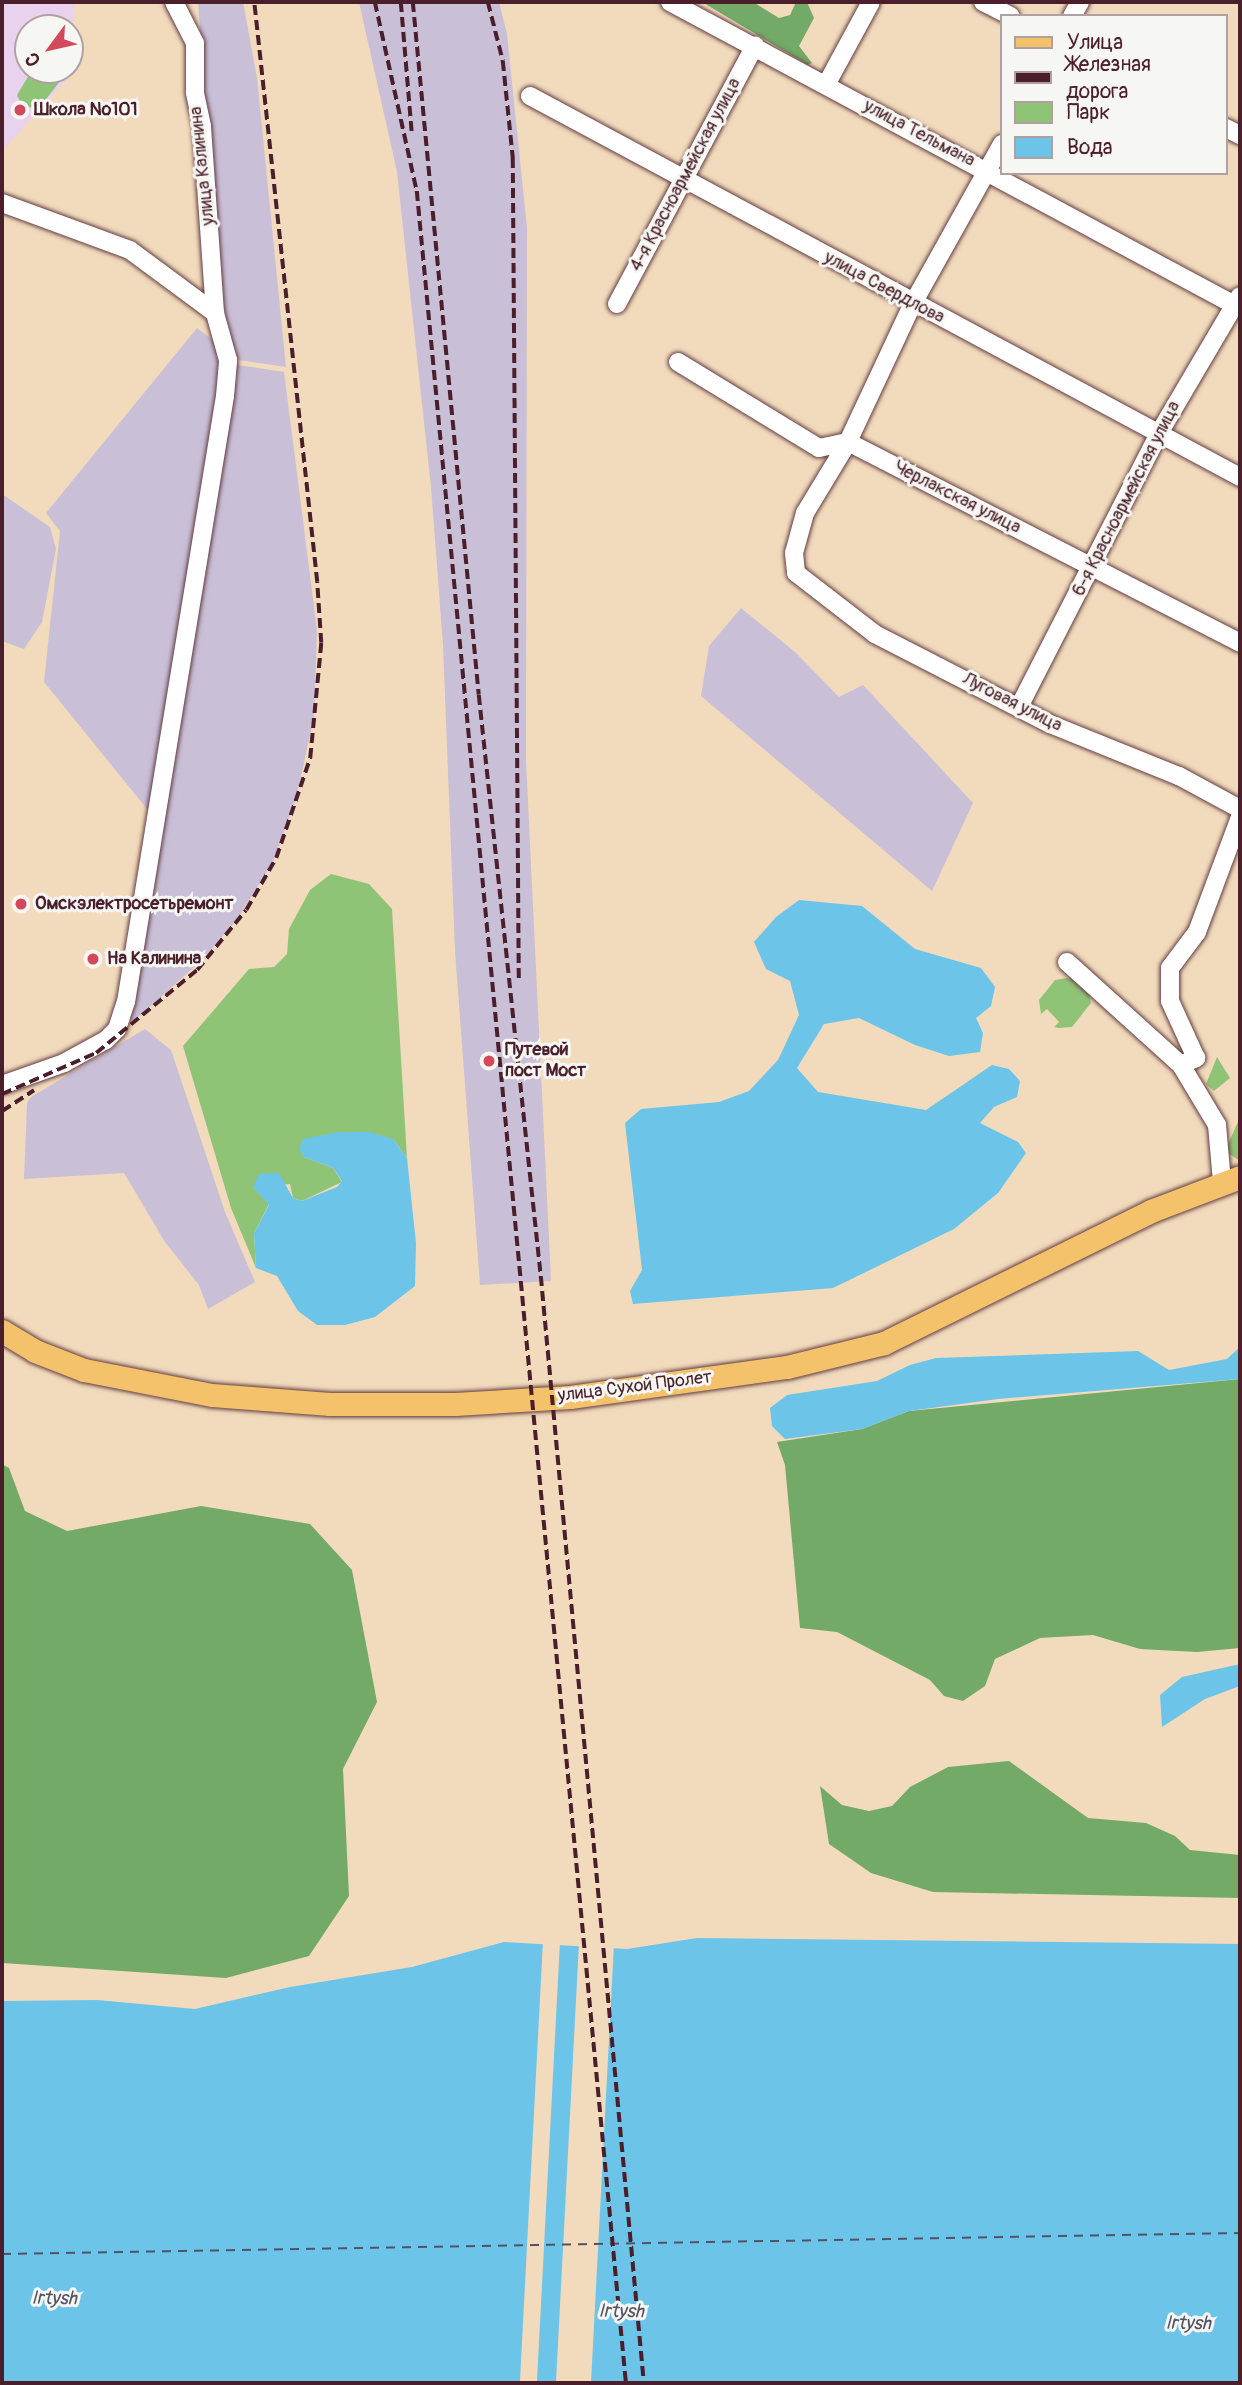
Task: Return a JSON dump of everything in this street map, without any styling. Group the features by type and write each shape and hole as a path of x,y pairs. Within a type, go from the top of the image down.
{"main road":[{"name":"улица Сухой Пролет","path":"2,1331 35,1351 84,1370 212,1395 330,1404 570,1397 788,1367 884,1343 1151,1211 1231,1180"}],"street":[{"name":"улица Калинина","path":"2,1085 64,1063 107,1040 117,1029 126,1002 225,396 228,360 215,313 202,126 195,92 195,43 174,2"},
{"path":"826,85 871,2"},
{"path":"983,2 1007,14"},
{"name":"улица Тельмана","path":"677,4 1239,303"},
{"name":"4-я Красноармейская улица","path":"617,304 755,46"},
{"name":"улица Свердлова","path":"530,96 682,180 1240,477"},
{"path":"678,362 820,448 848,442 913,303 1000,148"},
{"path":"2,203 130,250 215,313"},
{"name":"6-я Красноармейская улица","path":"1020,705 1158,435 1239,303"},
{"name":"Черлакская улица","path":"848,442 1240,643"},
{"name":"Луговая улица","path":"848,442 806,513 794,553 796,573 875,634 1020,705 1050,724 1179,776 1240,809"},
{"path":"1231,1180 1217,1125 1189,1062 1170,1001 1170,968 1197,932 1240,817"},
{"path":"1067,962 1189,1062"}],"shaded area":[{"name":"Школа №101","path":"2,2 74,2 74,14 14,14 14,84 63,84 4,149"},
{"path":"198,2 243,2 257,78 286,367 239,360 222,318"},
{"path":"359,2 499,2 507,34 527,228 526,760 551,1281 480,1285 455,951 443,645 431,487 397,172"},
{"path":"197,328 230,353 237,365 284,372 317,630 314,717 296,799 273,862 236,921 202,960 134,1021 126,1017 160,825 44,682 60,531 46,513"},
{"path":"2,494 50,527 56,549 42,622 24,649 2,641"},
{"path":"741,608 795,652 839,697 863,685 973,803 932,891 701,696 709,646"},
{"path":"145,1029 171,1050 225,1212 255,1282 208,1309 199,1285 165,1242 124,1173 24,1179 27,1103 31,1097"}],"green space":[{"path":"702,2 753,2 779,18 790,15 796,2 807,2 814,18 799,46 812,63 808,65"},
{"path":"24,84 58,84 43,103 33,108 22,105 17,95"},
{"path":"331,874 369,884 392,909 407,1158 393,1139 304,1157 333,1168 342,1182 302,1201 293,1198 290,1184 254,1188 269,1204 254,1233 256,1268 231,1208 183,1046 249,969 274,967 287,954 289,929 310,890"},
{"path":"1055,980 1077,980 1089,993 1091,1003 1072,1027 1054,1027 1059,1022 1047,1009 1041,1014 1039,1000"},
{"path":"1217,1057 1230,1078 1214,1091 1206,1084"},
{"path":"1240,1117 1240,1161 1225,1151"},
{"path":"1240,1379 1240,1648 1197,1652 1140,1649 1093,1635 1040,1638 995,1659 985,1686 963,1701 944,1696 930,1680 837,1632 800,1628 785,1465 777,1442 862,1429 909,1411"},
{"path":"2,1464 9,1468 25,1511 67,1531 201,1506 310,1524 352,1570 377,1702 343,1769 349,1896 309,1956 226,1978 2,1963"},
{"path":"1009,1761 1088,1818 1146,1823 1175,1836 1190,1850 1240,1855 1240,1898 933,1892 871,1873 829,1844 820,1786 842,1805 869,1811 892,1806 910,1787 948,1767"}],"water":[{"path":"799,900 862,906 915,949 981,968 995,987 991,1006 976,1018 983,1033 980,1052 949,1056 915,1045 859,1018 824,1024 797,1068 818,1092 926,1110 992,1065 1009,1069 1020,1081 1017,1097 994,1107 980,1123 1018,1142 1026,1153 998,1193 954,1229 833,1288 633,1304 630,1291 642,1270 625,1123 641,1109 719,1102 749,1091 778,1060 799,1015 790,981 766,969 754,942 776,917"},
{"path":"339,1132 369,1132 393,1139 407,1158 416,1243 415,1286 375,1317 345,1325 317,1325 298,1311 277,1276 256,1268 254,1233 269,1205 253,1187 259,1174 279,1173 293,1198 302,1201 337,1187 342,1181 333,1168 304,1157 299,1149 303,1139"},
{"path":"1240,1347 1240,1379 998,1399 909,1411 862,1429 785,1439 772,1426 770,1408 787,1395 877,1381 910,1365 936,1358 1138,1351 1169,1370 1227,1359"},
{"path":"1240,1664 1240,1686 1205,1699 1162,1727 1160,1695 1182,1677"},
{"name":"Irtysh","path":"697,1938 1240,1944 1240,2383 2,2383 2,2001 97,2000 195,2009 290,1987 412,1967 504,1942 627,1949"}],"pier":[{"path":"543,1941 560,1942 537,2383 520,2383"},
{"path":"579,1943 614,1945 591,2383 556,2383"}],"ferry route":[{"path":"2,2254 1240,2233"}],"railway":[{"path":"2,1094 96,1053 197,970 246,910 276,858 310,758 321,643 317,582 254,2"},
{"path":"375,2 417,191 626,2383"},
{"path":"401,2 412,134"},
{"path":"413,2 479,695 541,1276 644,2383"},
{"path":"488,2 503,61 513,158 519,982"},
{"path":"2,1111 34,1090"}],"place":[{"name":"Школа №101","path":"20,110"},
{"name":"Омскэлектросетьремонт","path":"21,904"},
{"name":"На Калинина","path":"93,959"},
{"name":"Путевой пост Мост","path":"489,1061"}]}
